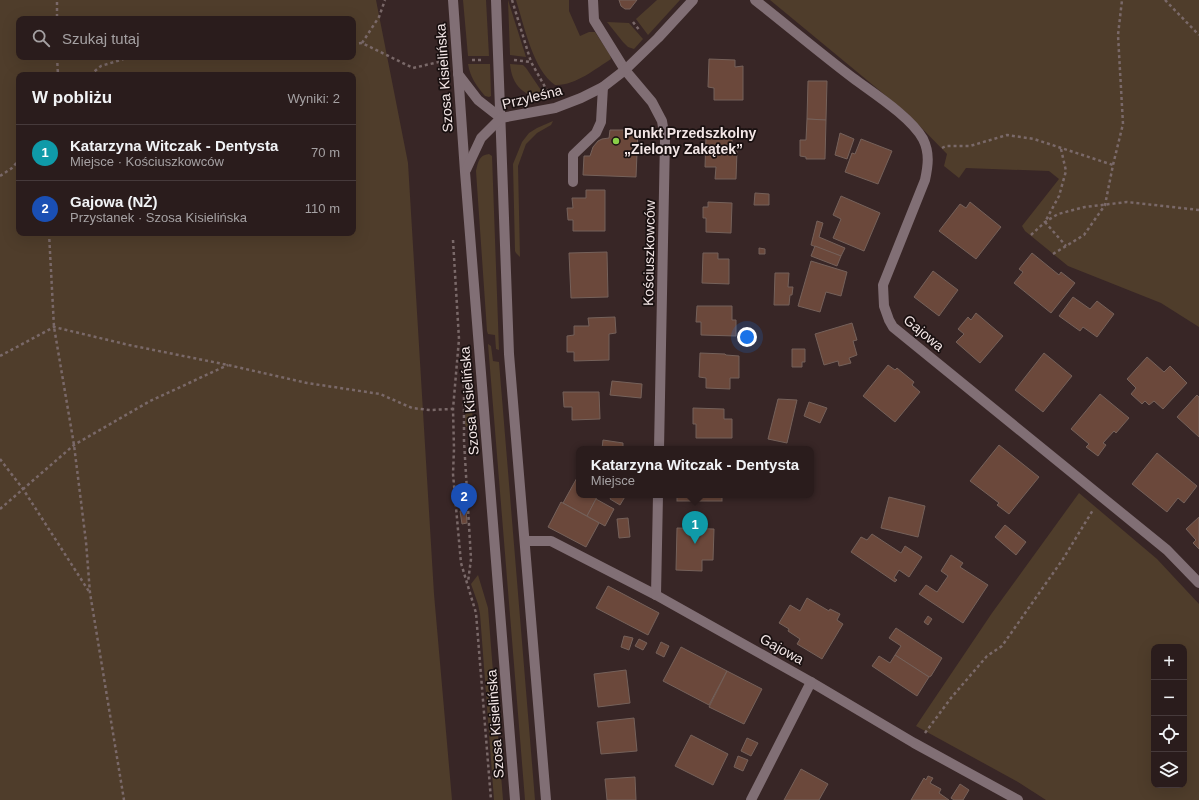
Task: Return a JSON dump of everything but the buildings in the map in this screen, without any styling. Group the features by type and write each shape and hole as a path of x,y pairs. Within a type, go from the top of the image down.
{"street":[{"name":"Szosa Kisielińska","path":"453,0 465,172 515,800"},
{"path":"496,0 509,354 546,800"},
{"name":"Kościuszkowców","path":"593,0 594,20 625,70 652,102 662,120 665,139 659,446"},
{"name":"Przyleśna","path":"465,172 481,138 501,118 555,108 582,98 603,86 625,70 658,38 693,0"},
{"name":"Gajowa","path":"755,0 852,77 885,101 916,128 924,140 928,153 926,180 883,285 884,306 893,327 1167,550 1199,583"},
{"path":"458,74 478,100 501,118"},
{"path":"573,182 573,155 596,133 601,122 603,86"},
{"path":"656,594 658,498"},
{"name":"Gajowa","path":"525,541 551,541 656,594 811,682 914,743 1018,800"},
{"path":"751,800 811,682"}],"path":[{"path":"362,43 379,16 385,0"},
{"path":"512,0 531,62 552,98"},
{"path":"1053,254 1084,235 1105,205 1123,124 1118,36 1122,0"},
{"path":"1165,0 1199,35"},
{"path":"57,2 57,16"},
{"path":"633,22 640,30"},
{"path":"356,44 362,43 413,68 442,61"},
{"path":"57,60 58,72"},
{"path":"94,72 101,66 120,60"},
{"path":"468,60 490,60"},
{"path":"510,60 531,62"},
{"path":"928,153 946,146 970,146 1007,135 1034,139 1113,165"},
{"path":"1045,222 1059,196 1066,171 1062,149"},
{"path":"0,176 16,163"},
{"path":"1031,235 1045,222 1058,214 1085,207 1128,202 1199,210"},
{"path":"1045,222 1066,246"},
{"path":"49,236 54,327 74,445 86,542 90,593 124,800"},
{"path":"0,356 54,327 129,345 307,383 380,394 412,408 430,410 453,409"},
{"path":"462,342 459,339 453,409 453,474 461,564 476,613 491,800"},
{"path":"464,363 464,441 471,559 468,583"},
{"path":"0,509 74,445 150,401 228,365"},
{"path":"0,459 23,489 90,593"},
{"path":"914,743 923,735 951,698 987,656 1002,646 1063,559 1101,495"}],"shaded area":[{"path":"0,0 376,0 408,163 434,594 452,800 0,800"},
{"path":"463,0 486,0 489,56 468,56"},
{"path":"508,0 526,57 510,55"},
{"path":"516,0 569,0 569,11 580,36 589,32 595,32 611,59 577,80 562,85 555,85 547,78 535,58"},
{"path":"657,0 680,0 648,35 636,19"},
{"path":"770,0 1199,0 1199,327 1161,303 1068,266 1025,231 1022,226 1059,179 1049,171 966,168 959,178 944,166 947,154 908,114"},
{"path":"607,22 629,23 643,39 634,49 628,47"},
{"path":"468,64 490,64 491,96 485,96 479,89 474,82"},
{"path":"510,64 523,65 547,99 532,96 521,89 513,78"},
{"path":"553,121 551,125 537,133 526,144 518,166 520,257 515,251 513,164 522,142 529,133"},
{"path":"489,154 492,156 499,350 496,349 495,335 488,334 487,331 476,171 481,157"},
{"path":"488,344 491,346 493,361 499,362 535,800 525,800"},
{"path":"468,358 473,407 470,431 465,425"},
{"path":"1079,493 1157,559 1199,604 1199,800 1046,800 1018,782 916,726 992,613"},
{"path":"478,575 488,608 503,800 494,800 480,614 471,584"}],"place":[{"name":"Punkt Przedszkolny „Zielony Zakątek”","path":"616,141"},
{"name":"Gajowa (NŻ)","path":"464,516"},
{"name":"Katarzyna Witczak - Dentysta","path":"695,544"}]}
